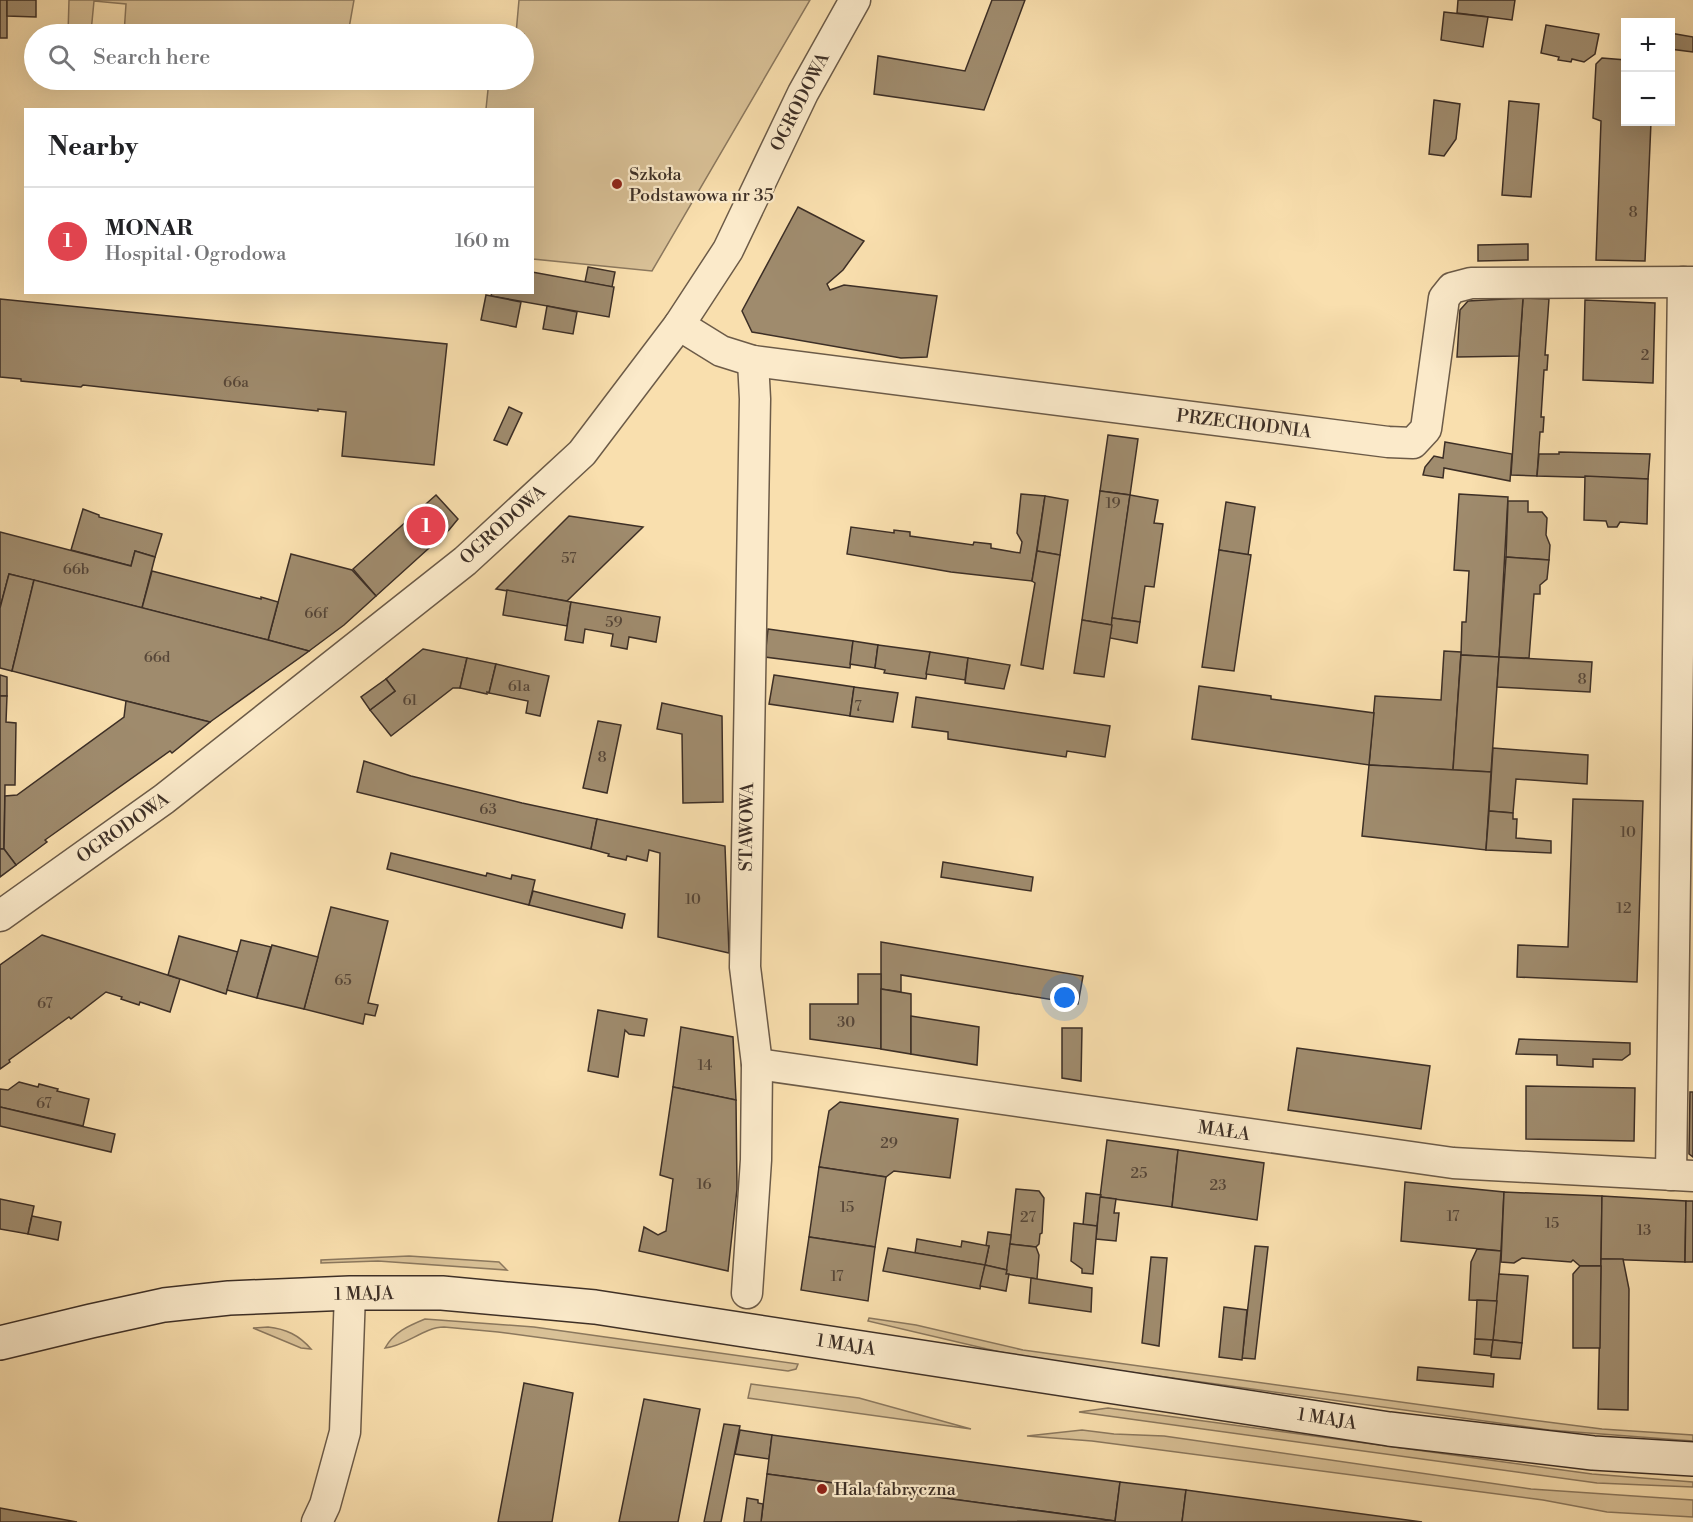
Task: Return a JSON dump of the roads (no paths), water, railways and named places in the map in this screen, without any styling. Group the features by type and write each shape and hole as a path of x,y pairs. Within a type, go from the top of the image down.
{"main road":[{"name":"1 MAJA","path":"0,1343 164,1305 230,1298 350,1293 442,1293 595,1307 1389,1429 1593,1453 1693,1459"}],"street":[{"name":"OGRODOWA","path":"0,916 164,799 465,561 582,453 680,325 728,250 802,93 855,0"},
{"name":"PRZECHODNIA","path":"680,325 721,351 753,361 1388,442 1413,443 1426,429 1444,298 1452,288 1471,283 1688,282"},
{"path":"1682,1175 1688,282"},
{"name":"STAWOWA","path":"747,1293 756,1160 757,1064 745,967 753,361"},
{"name":"MAŁA","path":"757,1064 1454,1164 1682,1175"},
{"path":"317,1522 325,1505 345,1432 350,1293"}],"place":[{"name":"Szkoła Podstawowa nr 35","path":"617,184"},
{"name":"MONAR","path":"426,526"},
{"name":"Hala fabryczna","path":"822,1489"}]}
